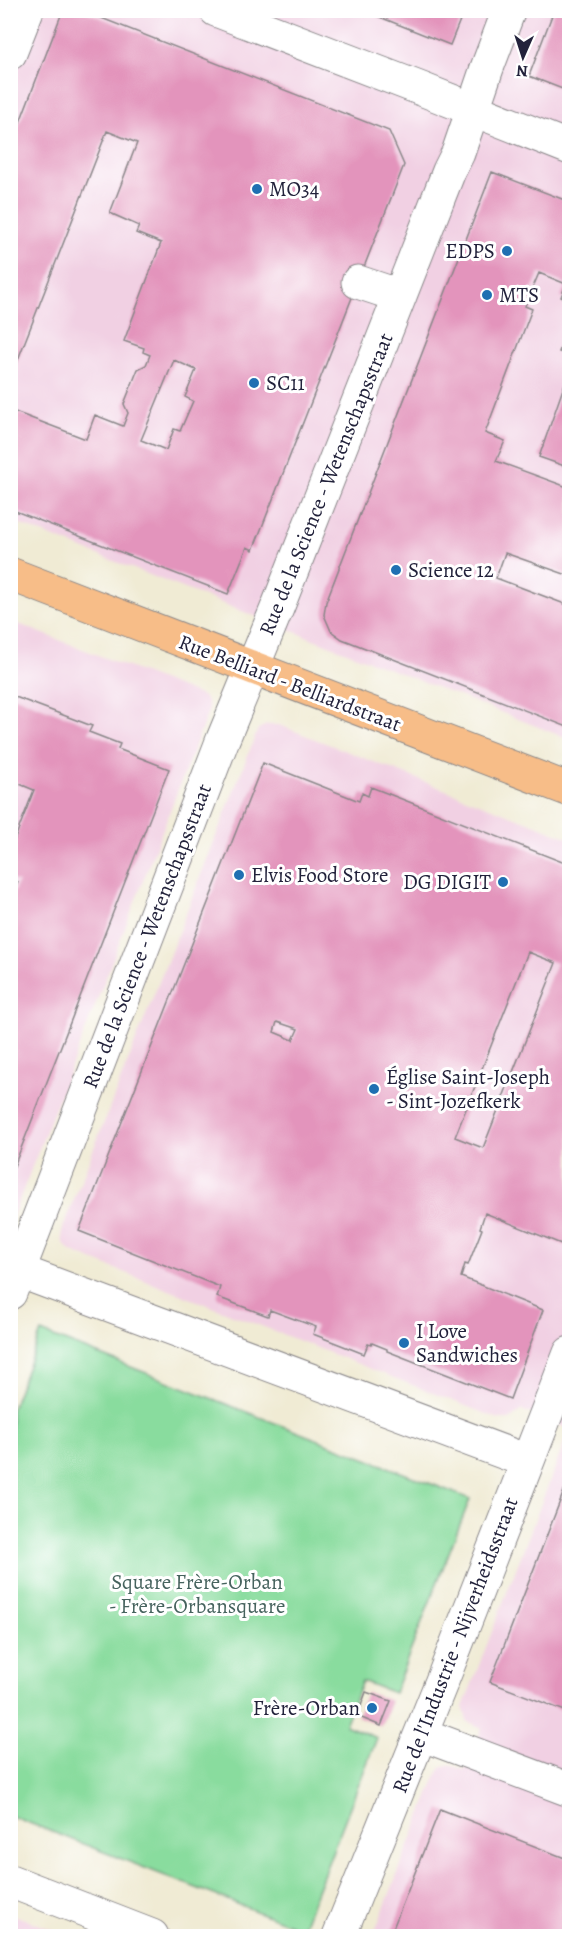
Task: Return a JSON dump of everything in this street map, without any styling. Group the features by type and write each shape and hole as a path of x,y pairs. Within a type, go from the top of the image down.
{"main road":[{"name":"Rue Belliard - Belliardstraat","path":"10,574 570,790"}],"street":[{"path":"10,52 27,10"},
{"path":"216,10 570,148"},
{"name":"Rue de la Science - Wetenschapsstraat","path":"15,1282 223,739 458,153 509,10"},
{"path":"358,282 400,296"},
{"path":"15,1282 527,1461"},
{"name":"Rue de l'Industrie - Nijverheidsstraat","path":"339,1936 421,1734 570,1353"},
{"path":"421,1734 570,1790"},
{"path":"10,1881 152,1936"}],"shaded area":[{"path":"10,11 569,11 569,739 11,521"},
{"path":"11,621 202,696 207,701 209,709 11,1221"},
{"path":"267,725 279,725 569,838 569,1429 522,1410 511,1419 499,1419 77,1254 63,1243 62,1231 65,1222 258,729"},
{"path":"569,1431 569,1936 373,1936 438,1772 442,1767 449,1765 465,1770 482,1728 467,1721 463,1707"},
{"path":"11,1914 69,1936 11,1936"}],"green space":[{"name":"Square Frère-Orban - Frère-Orbansquare","path":"41,1332 470,1499 394,1693 362,1681 345,1725 377,1738 302,1929 11,1816 11,1410"}],"building":[{"path":"63,10 81,10 389,131 404,165 253,550 247,547 228,594 10,509 10,421 15,412 86,439 95,415 123,426 128,413 124,404 138,369 146,365 150,355 143,352 144,348 124,341 161,243 136,233 139,226 110,213 137,143 107,131 10,380 10,148","holes":["174,360 196,370 185,397 193,401 180,431 174,429 166,450 141,440"]},
{"path":"362,10 464,10 450,45"},
{"path":"554,10 570,10 570,92 529,76"},
{"path":"492,172 570,202 570,300 561,297 566,284 539,273 525,306 532,309 485,433 505,441 496,461 570,488 570,576 505,553 496,578 570,606 570,728 342,639 331,631 324,615 326,602"},
{"path":"570,325 570,355 559,352"},
{"path":"565,383 570,384 570,468 539,457"},
{"path":"10,695 92,726 89,732 120,744 118,749 169,769 11,1174 10,902 18,882 10,879 10,860 13,854 10,854 10,851 34,790 10,780"},
{"path":"263,763 359,801 362,793 368,796 371,787 570,865 570,1238 566,1246 485,1213 480,1228 482,1229 461,1277 543,1310 510,1399 372,1343 368,1344 364,1354 313,1334 316,1327 270,1310 268,1316 217,1297 220,1287 79,1231","holes":["528,952 556,963 483,1148 455,1137","277,1022 298,1029 293,1040 274,1032"]},
{"path":"570,1478 570,1713 490,1682"},
{"path":"366,1692 391,1701 381,1726 357,1716"},
{"path":"440,1809 570,1860 570,1936 390,1936"}],"place":[{"name":"MO34","path":"257,189"},
{"name":"EDPS","path":"507,251"},
{"name":"MTS","path":"487,295"},
{"name":"SC11","path":"254,383"},
{"name":"Science 12","path":"396,570"},
{"name":"Elvis Food Store","path":"239,875"},
{"name":"DG DIGIT","path":"503,882"},
{"name":"Église Saint-Joseph - Sint-Jozefkerk","path":"374,1089"},
{"name":"I Love Sandwiches","path":"404,1343"},
{"name":"Frère-Orban","path":"372,1708"}]}
